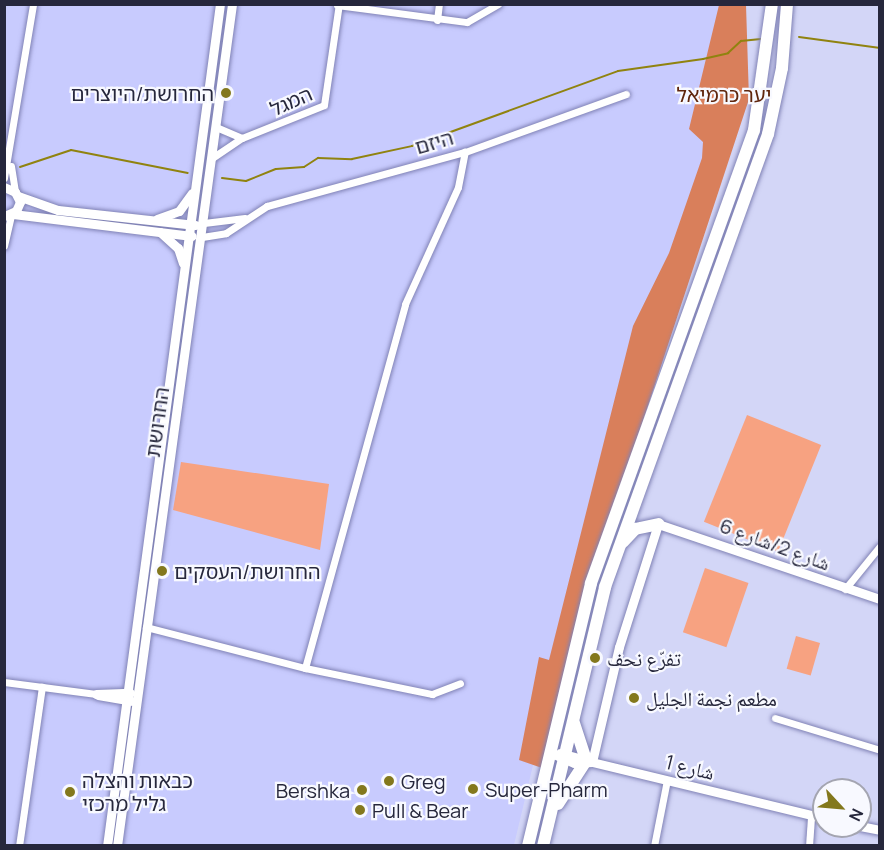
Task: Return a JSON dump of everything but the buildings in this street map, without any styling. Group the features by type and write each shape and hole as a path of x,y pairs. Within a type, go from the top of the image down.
{"highway":[{"path":"528,846 549,752 599,557 754,130 772,4"},
{"path":"543,846 563,756 617,550 765,145 782,68 787,4"},
{"path":"638,491 640,514 658,524"},
{"path":"617,550 635,529 658,524"},
{"path":"547,827 565,788 587,762 576,738 574,713"}],"street":[{"path":"4,178 10,164 33,4"},
{"name":"החרושת","path":"107,846 220,4"},
{"name":"החרושת","path":"117,846 204,223 232,4"},
{"path":"335,4 378,8 437,20 477,21 498,4"},
{"path":"437,20 439,4"},
{"name":"המגל","path":"212,158 242,138 312,113 327,102 339,5"},
{"name":"היזם","path":"9,215 148,220 202,237 226,233 267,206 465,152 626,94"},
{"path":"216,127 242,138"},
{"path":"305,668 405,304 458,188 465,152"},
{"path":"5,244 9,215 17,194 10,164"},
{"name":"היזם","path":"4,188 58,210 158,231 188,231 204,223 250,216"},
{"path":"148,220 179,211 195,189"},
{"path":"158,231 178,248 184,265"},
{"path":"587,762 658,524"},
{"name":"شارع 2/شارع 6","path":"658,524 879,599"},
{"path":"845,589 879,546"},
{"path":"146,627 305,668 432,694 460,683"},
{"path":"4,682 96,694 126,703 136,699 128,691 96,694"},
{"path":"19,846 42,687"},
{"path":"776,718 879,750"},
{"name":"شارع 1","path":"549,752 811,815"},
{"path":"654,846 667,780"},
{"path":"809,846 811,815"}],"shaded area":[{"path":"5,5 732,5 735,75 591,522 514,845 5,846"},
{"path":"747,415 821,445 778,552 704,522"},
{"path":"181,462 329,484 320,550 173,510"},
{"path":"705,568 748,583 726,647 683,632"},
{"path":"796,636 820,643 811,676 787,669"}],"green space":[{"name":"יער כרמיאל","path":"719,5 746,5 749,99 636,442 542,768 519,760 539,657 549,660 633,326 669,253 702,158 703,142 689,129"}],"waterway":[{"path":"799,37 880,48"},
{"path":"222,178 246,181 276,169 304,167 318,158 352,159 412,146 618,71 703,59 728,53 741,41 761,39"},
{"path":"20,167 71,150 188,173"}],"place":[{"name":"החרושת/היוצרים","path":"226,93"},
{"name":"החרושת/העסקים","path":"162,571"},
{"name":"تفرّع نحف","path":"595,658"},
{"name":"مطعم نجمة الجليل","path":"634,698"},
{"name":"Greg","path":"389,781"},
{"name":"Super-Pharm","path":"473,789"},
{"name":"Bershka","path":"362,790"},
{"name":"כבאות והצלה גליל מרכזי","path":"70,792"},
{"name":"Pull & Bear","path":"360,810"}]}
